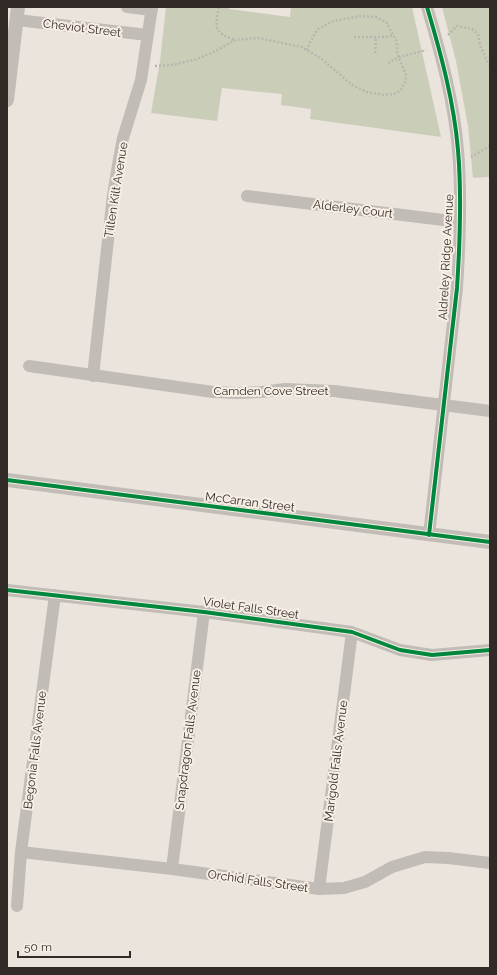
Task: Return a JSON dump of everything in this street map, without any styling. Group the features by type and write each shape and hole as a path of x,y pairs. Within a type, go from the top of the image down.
{"street":[{"path":"127,7 152,8"},
{"name":"Aldreley Ridge Avenue","path":"427,7 451,100 458,149 461,188 457,288 429,535"},
{"name":"Tilten Kilt Avenue","path":"93,376 113,195 124,138 144,67 152,8"},
{"path":"7,100 18,13"},
{"name":"Cheviot Street","path":"18,13 148,35"},
{"name":"Alderley Court","path":"247,196 460,222"},
{"name":"Camden Cove Street","path":"28,366 213,392 262,392 285,389 327,391 490,411"},
{"name":"McCarran Street","path":"7,480 490,542"},
{"name":"Violet Falls Street","path":"7,590 204,612 352,632 400,650 432,655 490,650"},
{"name":"Begonia Falls Avenue","path":"17,906 21,852 55,595"},
{"name":"Snapdragon Falls Avenue","path":"172,869 204,612"},
{"name":"Marigold Falls Avenue","path":"319,889 352,632"},
{"name":"Orchid Falls Street","path":"21,852 172,869 319,889 344,888 365,882 392,867 425,857 490,863"}],"path":[{"path":"218,7 216,25 219,31 227,37 235,40"},
{"path":"144,67 172,65 194,60 216,51 235,40 258,38 302,47 323,60 352,85 366,92 384,95 394,94 400,91 405,83 406,75 397,53 398,42 386,22 376,17 361,16 333,21 318,29 307,50"},
{"path":"388,63 399,57 438,46 457,26 472,29 478,34 486,61 490,65"},
{"path":"354,37 386,37 394,35"},
{"path":"375,53 376,37"},
{"path":"459,164 490,146"}],"green space":[{"path":"166,7 229,7 229,9 290,17 291,7 412,7 441,137 310,119 311,109 281,105 282,94 222,88 217,121 151,113 160,61"},
{"path":"442,7 490,7 490,177 473,178 468,126 456,61"}],"cycle path":[{"path":"427,7 442,60 450,96 458,150 460,202 457,288 429,535"},
{"path":"7,480 490,542"},
{"path":"7,590 204,612 352,632 400,650 432,655 490,650"}]}
